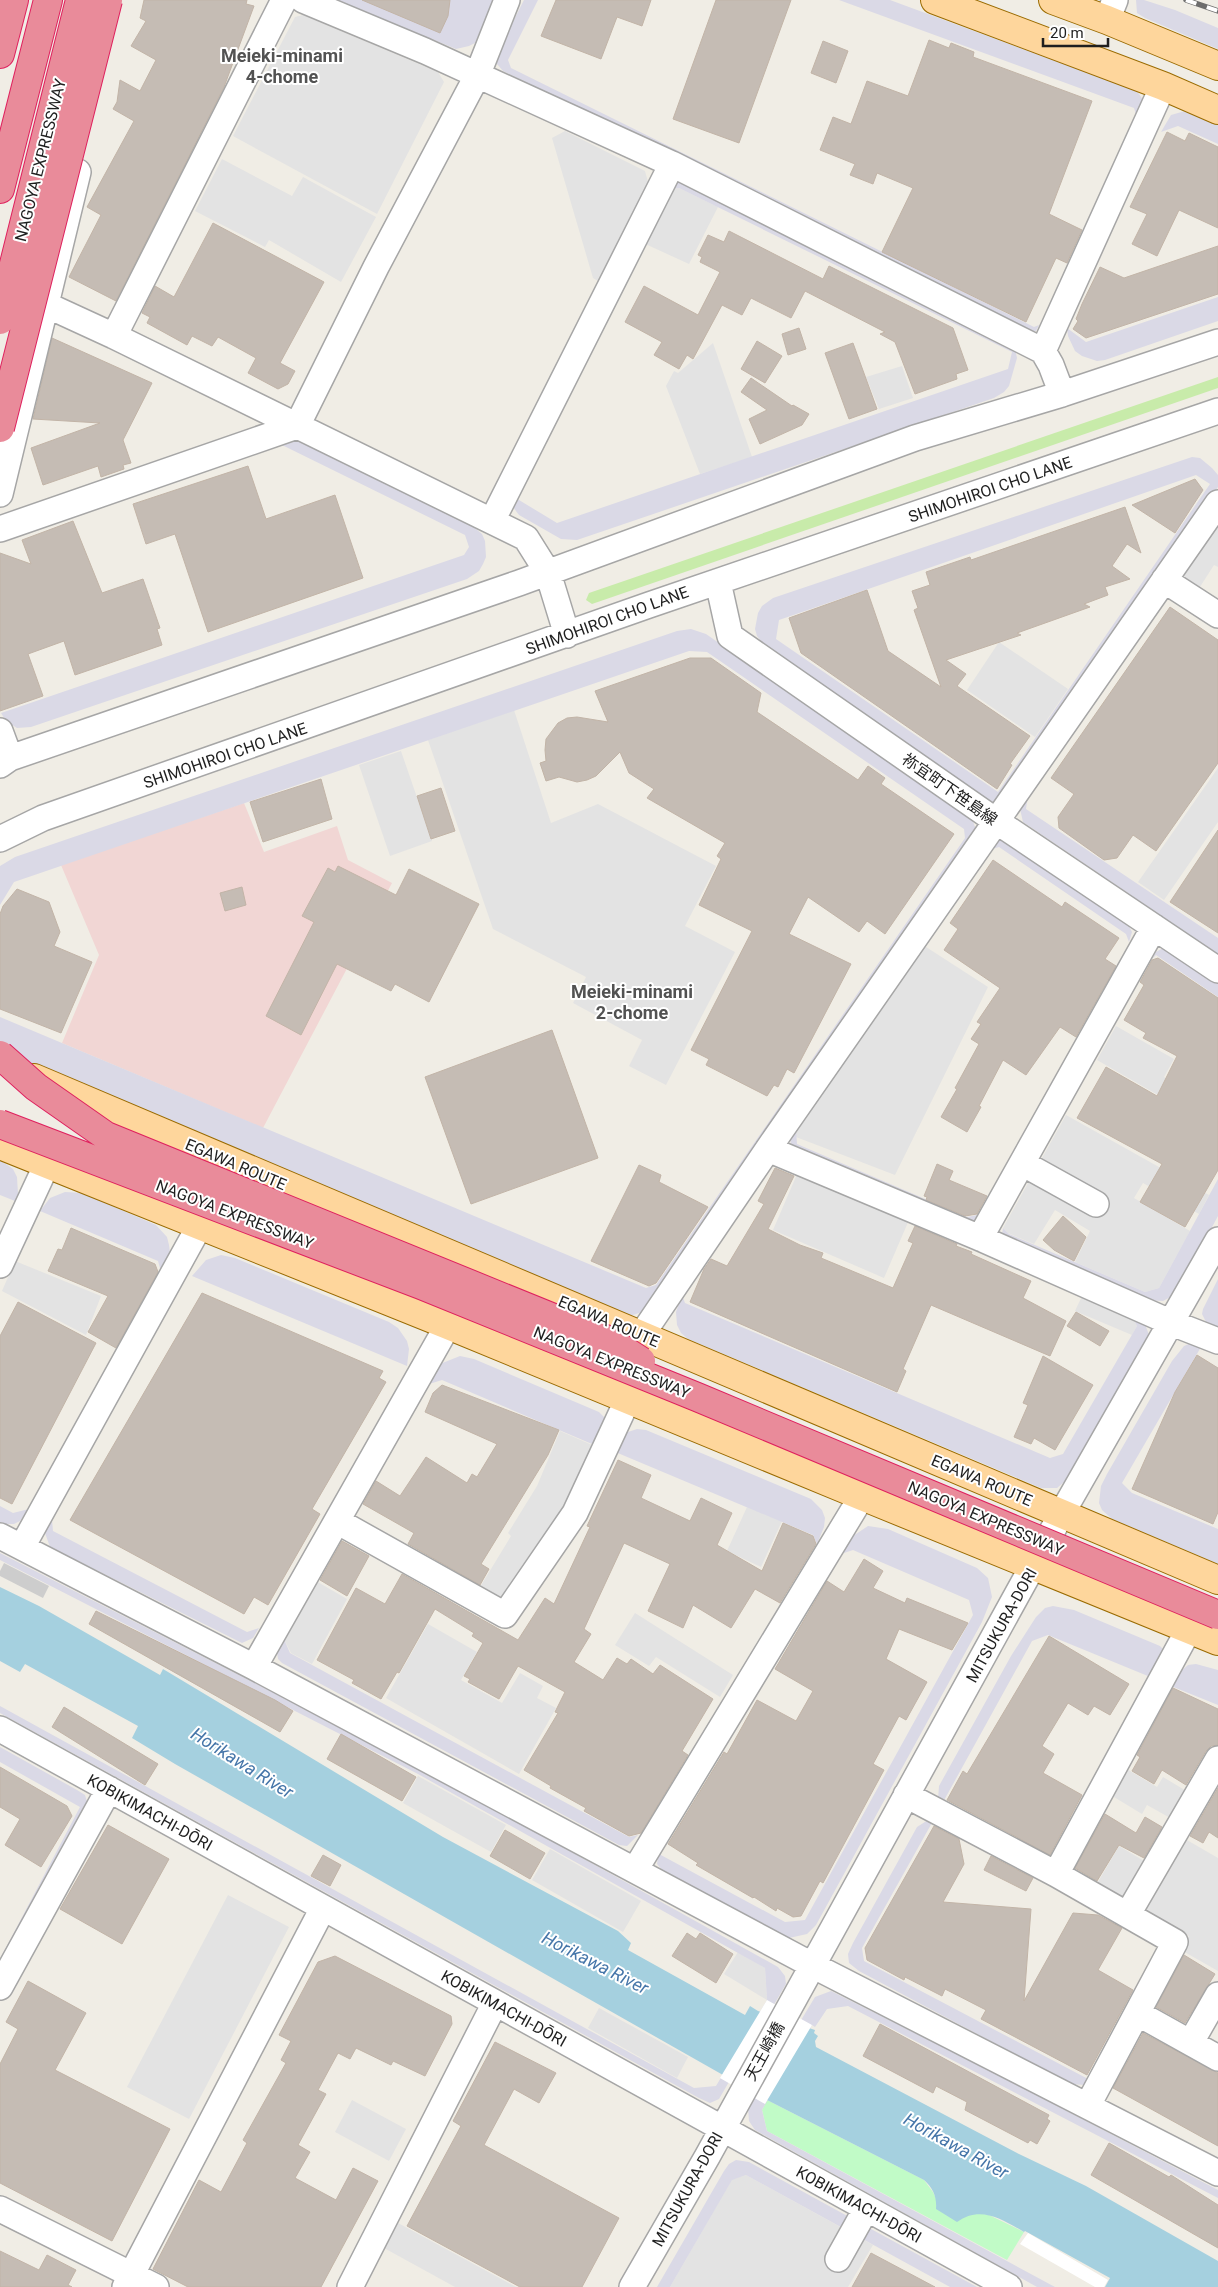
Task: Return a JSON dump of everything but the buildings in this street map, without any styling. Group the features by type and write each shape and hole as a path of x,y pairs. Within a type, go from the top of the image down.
{"highway":[{"path":"0,54 15,0"},
{"name":"NAGOYA EXPRESSWAY","path":"0,189 48,0"},
{"name":"NAGOYA EXPRESSWAY","path":"0,320 80,0"},
{"path":"0,428 108,0"},
{"path":"0,1055 36,1087 106,1136 610,1341 697,1397"},
{"name":"NAGOYA EXPRESSWAY","path":"0,1124 421,1285 697,1397 1218,1615"}],"main road":[{"path":"935,0 1163,86 1218,110"},
{"path":"1053,0 1111,10 1218,66"},
{"name":"EGAWA ROUTE","path":"0,1064 1218,1580"},
{"path":"0,1145 448,1325 1218,1641"}],"street":[{"path":"0,62 15,0"},
{"path":"0,494 120,0"},
{"path":"114,336 284,0"},
{"path":"303,0 672,164 1043,350 1062,394"},
{"path":"0,529 297,426 372,276 477,76 507,0"},
{"path":"1043,350 1163,86"},
{"path":"492,521 672,164"},
{"path":"0,283 114,336 526,538 548,573 567,635"},
{"path":"0,731 5,762 548,573 915,438 1062,394 1218,342"},
{"name":"SHIMOHIROI CHO LANE","path":"0,839 42,818 718,582 1217,414"},
{"path":"337,1521 505,1615 575,1512 617,1395 642,1335 768,1149 1218,503"},
{"path":"1164,580 1218,615"},
{"name":"祢宜町下笹島線","path":"718,582 730,636 996,821 1218,970"},
{"path":"980,1238 1154,927"},
{"path":"768,1149 1218,1341"},
{"path":"1022,1163 1096,1204"},
{"path":"0,1265 47,1164"},
{"path":"22,1547 200,1225"},
{"name":"MITSUKURA-DORI","path":"786,2011 1062,1514 1218,1240"},
{"path":"254,1667 448,1325"},
{"path":"635,1870 862,1496"},
{"path":"0,1536 254,1667 812,1965 1218,2173"},
{"path":"1056,1874 1190,1629"},
{"name":"KOBIKIMACHI-DŌRI","path":"0,1729 1009,2287"},
{"path":"1128,1914 1218,1759"},
{"path":"0,1987 109,1790"},
{"path":"906,1795 1056,1874 1175,1942 1088,2105"},
{"path":"128,2281 323,1908"},
{"path":"1191,2042 1218,1995"},
{"path":"350,2287 495,2003"},
{"name":"天王崎橋","path":"742,2091 786,2011"},
{"path":"1137,2013 1218,2058"},
{"name":"MITSUKURA-DORI","path":"632,2287 742,2091"},
{"path":"0,2209 128,2281 156,2287"},
{"path":"838,2259 866,2209"}],"shaded area":[{"path":"336,0 495,0 475,43 456,49"},
{"path":"524,0 538,0 508,60 511,68 1034,327 1039,325 1036,331 1029,331 503,71 497,64 497,53"},
{"path":"839,0 890,0 1137,91 1143,100 1138,121 1134,108"},
{"path":"1136,0 1144,0 1175,10 1218,28 1218,49 1145,18 1137,13"},
{"path":"303,15 438,72 444,82 377,214 233,136 295,17"},
{"path":"1185,111 1218,125 1218,144 1178,126 1161,132 1171,115"},
{"path":"565,131 645,171 648,182 598,281 593,278 552,138"},
{"path":"222,159 292,196 303,177 376,217 341,282 269,240 265,247 195,211"},
{"path":"678,182 1015,349 1017,358 1009,386 1004,392 994,398 577,540 561,539 519,515 513,507 514,497 557,523 1008,369 1012,352 679,188 670,189"},
{"path":"679,188 718,207 689,264 641,242 670,189"},
{"path":"1218,297 1218,321 1105,360 1097,361 1082,356 1075,351 1068,336 1067,328 1086,342"},
{"path":"713,343 752,457 700,474 666,386 674,371 678,373"},
{"path":"902,366 913,398 879,409 866,377"},
{"path":"297,441 304,442 470,524 482,534 485,541 486,557 479,571 467,579 31,727 17,728 6,721 1,713 464,555 469,547 465,535 282,445"},
{"path":"1192,457 1200,458 1218,475 1218,487 998,802 991,802 767,648 757,636 755,629 758,613 762,606 773,598","holes":["1196,475 1210,484 998,792 776,639 779,620"]},
{"path":"1218,520 1218,567 1214,565 1198,590 1186,582 1181,572"},
{"path":"691,629 706,634 972,819 977,832 642,1312 630,1316 0,1053 0,1017 646,1288 656,1285 965,838 964,829 707,652 689,651 14,882 0,905 0,866 15,857 677,631"},
{"path":"999,642 1068,689 1035,737 967,690"},
{"path":"514,710 551,823 598,804 716,866 685,926 735,952 666,1085 629,1066 642,1040 573,1003 586,977 493,929 428,740"},
{"path":"401,751 432,841 390,856 359,765"},
{"path":"1218,768 1218,822 1164,900 1138,882"},
{"path":"1028,795 1026,809 1218,938 1218,954 1023,822 1020,809"},
{"path":"244,803 264,852 337,826 348,860 392,883 263,1128 62,1043 99,955 61,865"},
{"path":"1007,841 1127,922 1132,932 1129,942 1126,934 999,847 989,850 996,842"},
{"path":"923,945 988,987 895,1175 796,1137 796,1129"},
{"path":"1163,948 1218,981 1218,997 1156,955 1152,959 1156,952"},
{"path":"1116,1026 1174,1059 1164,1077 1181,1087 1172,1103 1097,1060"},
{"path":"1066,1115 1209,1195 1199,1214 1143,1183 1134,1198 1190,1231 1159,1288 1145,1292 1075,1262 1090,1231 1055,1210 1034,1244 1008,1233 1003,1228"},
{"path":"796,1129 797,1144 967,1217 982,1214 974,1221 965,1223 791,1145 790,1137"},
{"path":"0,1160 13,1169 17,1177 18,1194 15,1201 0,1195"},
{"path":"798,1172 909,1220 884,1278 773,1230"},
{"path":"1218,1179 1218,1216 1176,1294 1163,1301 1146,1300 1002,1234 1003,1228 1009,1234 1145,1292 1159,1288"},
{"path":"65,1192 82,1193 156,1225 167,1237 170,1253 162,1275 158,1261 40,1211 50,1198"},
{"path":"221,1255 235,1258 389,1322 398,1328 407,1341 409,1349 407,1366 192,1276 206,1260"},
{"path":"15,1261 101,1296 86,1335 2,1291"},
{"path":"1218,1279 1218,1328 1206,1322 1202,1314"},
{"path":"1083,1294 1131,1315 1137,1326 1132,1335 1075,1311"},
{"path":"682,1295 685,1303 1050,1458 1063,1454 1137,1326 1131,1315 1145,1324 1149,1335 1069,1478 1057,1488 1041,1488 688,1339 681,1333 677,1325 676,1312"},
{"path":"1191,1343 1201,1347 1122,1483 1132,1493 1218,1529 1218,1564 1112,1519 1102,1510 1099,1503 1101,1486 1107,1474 1172,1361 1184,1346"},
{"path":"460,1356 474,1359 599,1412 605,1418 606,1427 599,1447 442,1380 426,1385 440,1364"},
{"path":"637,1429 646,1430 811,1499 822,1510 825,1518 824,1527 817,1544 813,1535 613,1451 625,1433"},
{"path":"560,1431 599,1448 568,1506 503,1607 477,1592 511,1536 508,1533 537,1486"},
{"path":"0,1506 13,1513 29,1509 20,1521 14,1524 5,1524 0,1522"},
{"path":"747,1507 782,1521 761,1567 727,1551"},
{"path":"52,1520 53,1531 247,1632 259,1628 253,1638 242,1643 50,1547 45,1533"},
{"path":"868,1526 888,1529 977,1568 988,1578 992,1597 982,1622 816,1925 807,1934 789,1938 663,1871 657,1864 658,1857 659,1854 785,1922 805,1920 973,1615 969,1600 853,1550 841,1554 853,1536"},
{"path":"0,1553 421,1768 778,1967 785,1976 786,1984 719,2099 710,2103 699,2098 0,1713 0,1706 694,2088 716,2086 767,2000 765,1968 418,1774 0,1560"},
{"path":"4,1563 49,1586 43,1598 0,1576"},
{"path":"316,1581 347,1599 312,1664 291,1653 284,1639"},
{"path":"1053,1606 1074,1610 1160,1646 1164,1650 1160,1681 1048,1635 1032,1641 942,1804 938,1799 939,1786 1011,1656 1036,1617 1045,1608"},
{"path":"635,1613 733,1675 720,1697 656,1657 649,1666 615,1645"},
{"path":"428,1624 477,1652 461,1680 502,1703 520,1673 543,1686 537,1698 556,1708 519,1774 386,1698"},
{"path":"284,1639 290,1653 629,1837 638,1835 627,1846 619,1845 282,1663 278,1659 277,1652"},
{"path":"1196,1664 1218,1670 1218,1705 1171,1686 1181,1671 1188,1665"},
{"path":"0,1747 85,1795 88,1805 0,1973 0,1959 80,1807 0,1762"},
{"path":"1125,1768 1157,1787 1163,1777 1188,1792 1172,1819 1147,1805 1142,1814 1109,1794"},
{"path":"418,1776 506,1825 491,1852 403,1803"},
{"path":"928,1820 933,1821 862,1948 864,1961 1090,2080 1084,2085 1071,2084 859,1971 849,1963 848,1954 853,1943 917,1827"},
{"path":"1180,1836 1218,1858 1218,1971 1181,1950 1189,1936 1145,1911 1141,1903"},
{"path":"1119,1846 1149,1864 1129,1898 1119,1901 1095,1887"},
{"path":"550,1849 641,1901 623,1932 532,1880"},
{"path":"228,1895 289,1927 189,2119 127,2087"},
{"path":"738,1952 765,1968 767,2000 724,1974"},
{"path":"831,1991 979,2065 1218,2190 1218,2198 848,2006 827,2009 815,2027 812,2025 762,2110 767,2131 1055,2287 1037,2287 755,2130 749,2121 748,2108 815,1997"},
{"path":"599,2008 688,2057 677,2078 588,2028"},
{"path":"352,2100 406,2129 389,2161 335,2132"},
{"path":"736,2160 749,2162 977,2287 950,2287 746,2175 732,2180 670,2287 657,2287 724,2171 729,2164"},
{"path":"746,2175 873,2245 848,2287 670,2287 732,2179"},
{"path":"398,2223 516,2287 455,2287 384,2248"}],"green space":[{"path":"1218,377 1218,388 592,604 586,600 589,593"},
{"path":"767,2100 924,2180 937,2201 966,2215 978,2213 989,2215 1024,2232 1007,2260 767,2131 762,2110"}],"water":[{"name":"Horikawa River","path":"0,1587 39,1606 160,1675 163,1669 443,1837 618,1931 631,1943 628,1950 745,2015 750,2006 758,2011 815,2030 814,2033 818,2036 815,2041 816,2047 1019,2154 1086,2186 1218,2261 1218,2287 1105,2287 1110,2278 1025,2231 999,2219 983,2214 966,2217 957,2222 936,2209 934,2193 924,2180 767,2100 175,1764 132,1738 138,1726 25,1664 20,1672 0,1661"}],"pier":[{"path":"767,2000 812,2025 765,2104 720,2078"},
{"path":"1028,2233 1108,2280 1104,2287 1095,2287 1020,2244"}],"railway":[{"path":"1186,0 1218,11"}],"district":[{"name":"Meieki-minami 4-chome","path":"282,66"},
{"name":"Meieki-minami 2-chome","path":"632,1002"}]}
